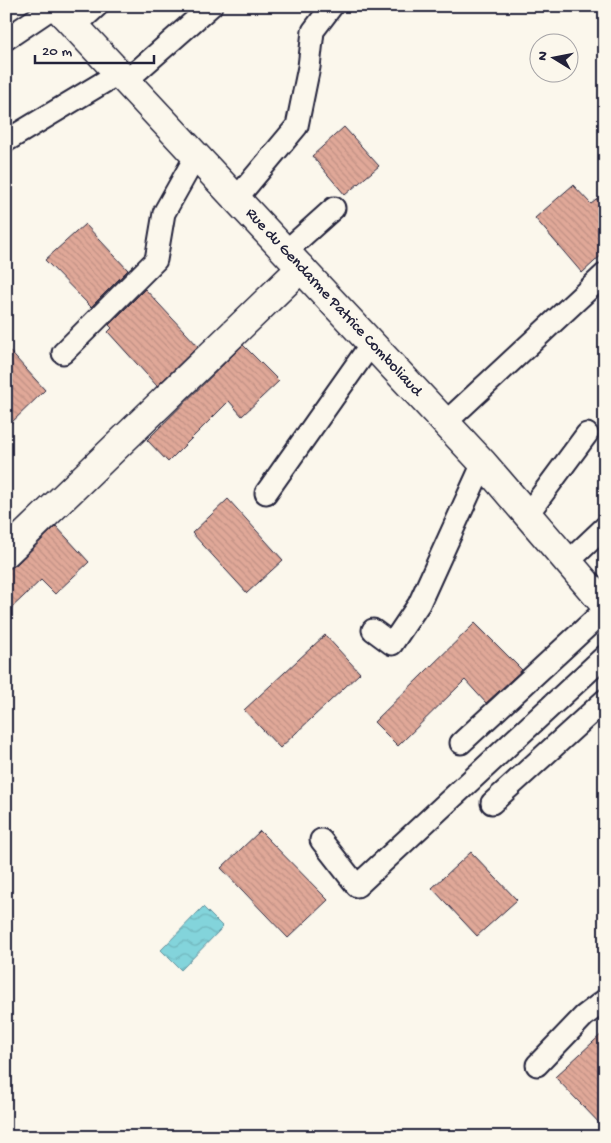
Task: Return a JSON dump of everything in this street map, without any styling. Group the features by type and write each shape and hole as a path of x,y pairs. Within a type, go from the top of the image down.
{"street":[{"name":"Rue du Gendarme Patrice Comboliaud","path":"56,6 483,464 567,563 602,595"},
{"path":"6,553 293,260"}],"lane":[{"path":"6,39 56,6"},
{"path":"75,26 97,6"},
{"path":"6,141 122,77 211,6"},
{"path":"236,198 297,126 309,66 313,31 332,6"},
{"path":"63,353 156,260 164,213 196,156"},
{"path":"293,260 334,208"},
{"path":"445,423 605,274"},
{"path":"266,493 371,344"},
{"path":"527,514 587,434"},
{"path":"373,630 392,644 419,604 483,464"},
{"path":"567,563 605,527"},
{"path":"461,743 602,595"},
{"path":"321,840 357,886 605,656"},
{"path":"492,804 605,700"},
{"path":"537,1064 584,1016 605,1000"}],"water":[{"path":"203,907 223,927 181,970 161,950"}],"building":[{"path":"344,127 379,166 345,195 312,156"},
{"path":"573,185 591,204 605,193 605,252 582,273 535,218"},
{"path":"85,224 128,270 91,307 45,260"},
{"path":"145,289 198,346 157,386 108,332 112,328 109,325"},
{"path":"243,345 279,381 242,416 229,401 168,462 147,440"},
{"path":"6,347 45,390 6,428"},
{"path":"228,499 283,560 247,593 192,533"},
{"path":"56,526 89,562 55,594 41,580 6,613 6,571 17,564"},
{"path":"475,623 522,670 486,703 465,680 398,746 374,722"},
{"path":"325,635 360,673 280,748 244,710"},
{"path":"260,831 328,900 288,938 221,868"},
{"path":"471,852 517,900 477,936 432,888"},
{"path":"605,1031 605,1129 555,1077"}]}
